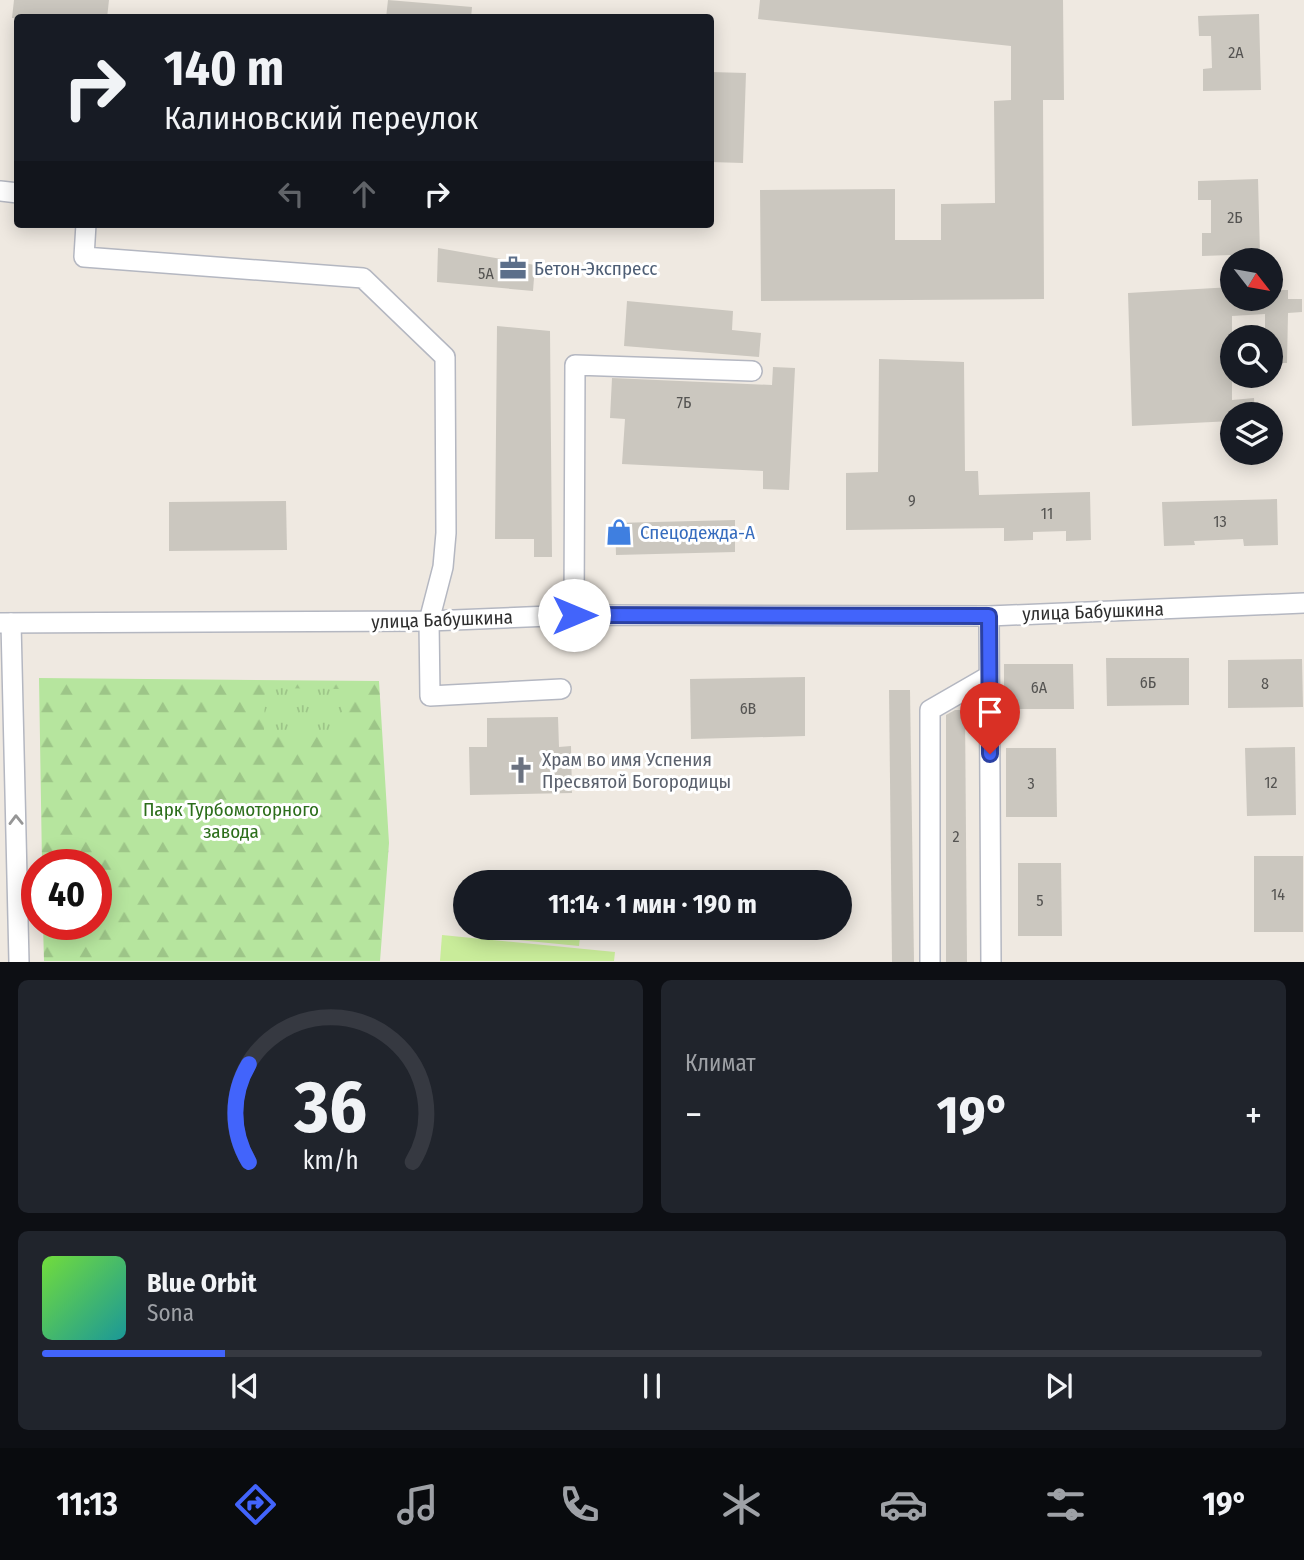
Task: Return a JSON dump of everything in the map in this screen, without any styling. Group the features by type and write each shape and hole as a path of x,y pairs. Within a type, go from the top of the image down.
{"street":[{"path":"86,228 84,257 363,278 444,357 446,533 443,567 429,621 430,696 561,689"},
{"path":"574,615 575,365 752,371"},
{"name":"улица Бабушкина","path":"6,623 429,621 574,615 989,616 1304,603"},
{"path":"989,616 991,961"},
{"path":"6,623 19,961"},
{"path":"930,961 930,710 989,676"}],"green space":[{"name":"Парк Турбомоторного завода","path":"39,678 379,681 389,843 380,961 44,961 43,940 112,940 112,849 42,849"},
{"path":"265,688 343,689 343,733 264,731"},
{"path":"442,935 453,936 453,940 493,940 615,952 614,961 440,961"},
{"path":"518,940 580,940 579,946"}],"building":[{"path":"14,0 109,0 107,14 14,14 12,18"},
{"path":"388,0 472,7 471,14 386,14"},
{"path":"760,0 1063,0 1064,100 1043,100 1044,299 761,301 760,190 895,189 895,240 941,240 941,204 995,203 994,101 1011,100 1011,46 758,19"},
{"path":"1259,14 1261,90 1203,91 1203,69 1212,68 1211,36 1199,36 1198,16"},
{"path":"714,72 746,73 743,163 714,162"},
{"path":"1258,179 1260,248 1220,248 1220,255 1202,256 1202,233 1211,233 1211,200 1198,200 1198,181"},
{"path":"438,248 535,265 533,291 437,282"},
{"path":"1220,288 1220,312 1283,312 1283,290 1288,290 1288,299 1302,299 1302,312 1288,313 1287,363 1283,363 1283,325 1265,325 1265,314 1232,316 1232,325 1220,325 1220,388 1232,388 1232,400 1254,398 1254,402 1220,402 1220,422 1132,426 1128,293"},
{"path":"627,301 733,311 732,330 761,333 759,357 624,346"},
{"path":"497,326 550,331 552,557 534,557 534,539 495,539"},
{"path":"879,359 964,362 965,471 978,471 979,495 1090,492 1091,540 1066,541 1066,531 1033,532 1033,540 1004,541 1004,528 846,530 846,473 878,472"},
{"path":"773,367 795,368 789,490 763,489 763,471 622,464 625,419 610,418 612,378 772,385"},
{"path":"1277,499 1278,545 1244,546 1243,539 1194,541 1195,545 1164,546 1162,502"},
{"path":"286,501 287,550 169,551 169,502"},
{"path":"735,520 735,552 616,555 615,523"},
{"path":"1106,658 1189,658 1189,705 1107,706"},
{"path":"1302,659 1303,707 1228,708 1228,660"},
{"path":"1004,664 1073,664 1074,709 1004,709"},
{"path":"805,677 805,736 691,739 690,679"},
{"path":"889,690 910,690 914,962 892,962"},
{"path":"955,710 965,710 967,962 946,962 946,715"},
{"name":"Храм во имя Успения Пресвятой Богородицы","path":"558,717 559,747 571,746 572,793 470,795 469,747 487,747 487,718"},
{"path":"1295,747 1296,815 1247,816 1245,748"},
{"path":"1006,748 1056,748 1057,817 1006,817"},
{"path":"1254,856 1303,856 1303,932 1254,932"},
{"path":"1018,863 1061,863 1062,936 1018,936"}],"place":[{"name":"Бетон-Экспресс","path":"513,268"},
{"name":"Спецодежда-А","path":"619,532"},
{"name":"Храм во имя Успения Пресвятой Богородицы","path":"521,770"}],"route":[{"path":"574,615 989,616 990,754"}]}
